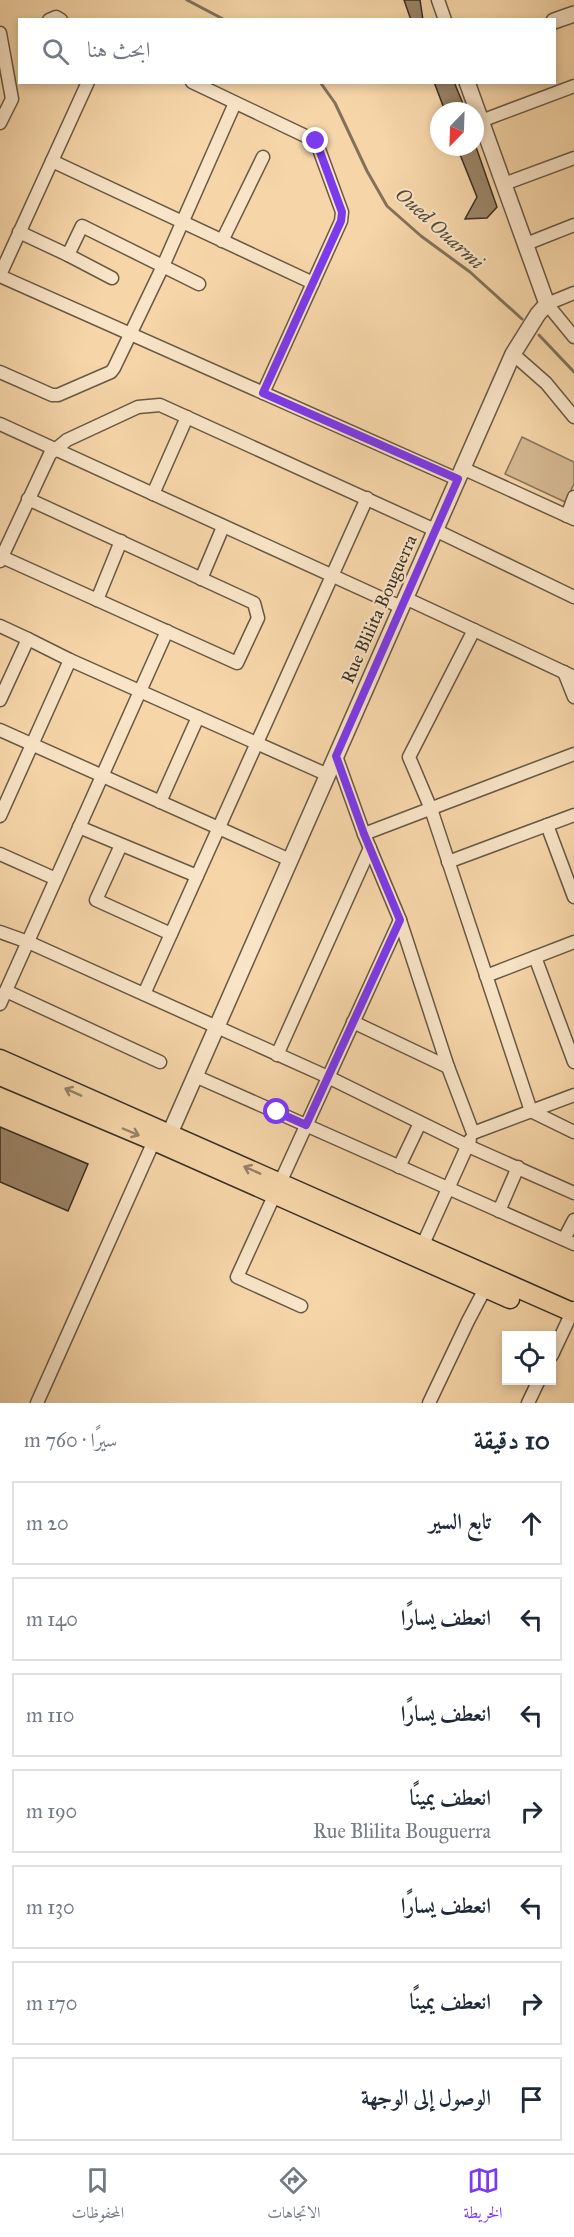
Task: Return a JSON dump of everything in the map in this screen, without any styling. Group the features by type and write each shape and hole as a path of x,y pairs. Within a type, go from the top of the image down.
{"main road":[{"path":"0,1059 162,1138"},
{"path":"0,1076 162,1138 489,1283 572,1317"}],"street":[{"path":"438,0 444,18"},
{"path":"556,21 574,14"},
{"path":"0,33 12,99"},
{"path":"0,123 19,84"},
{"path":"87,84 0,275 263,393 570,518 574,497"},
{"path":"196,84 316,141 342,212 341,221 263,393"},
{"path":"468,84 474,102"},
{"path":"484,120 574,86"},
{"path":"0,372 46,393 58,395 111,372 132,334 235,103"},
{"path":"484,129 525,244 542,309 574,336"},
{"path":"222,241 263,157"},
{"path":"504,184 574,158"},
{"path":"52,161 313,283"},
{"path":"525,244 574,225"},
{"path":"68,255 82,226 199,284"},
{"path":"19,232 112,278"},
{"path":"542,309 574,293"},
{"name":"Rue Blilita Bouguerra","path":"162,1138 217,1028 516,348 542,309"},
{"path":"516,348 574,417"},
{"path":"28,499 254,603 258,618 237,663 1,559 28,499 50,454 67,440 138,407 160,405 367,498 574,597"},
{"path":"153,494 187,417"},
{"path":"0,424 332,577 474,630 570,679 574,697"},
{"path":"144,994 367,498"},
{"path":"201,579 224,527"},
{"path":"97,600 121,541"},
{"path":"0,626 140,692 328,775"},
{"path":"474,630 409,758 431,810 531,1111 574,1132"},
{"path":"0,1004 167,631"},
{"path":"0,700 28,639"},
{"path":"0,816 70,660"},
{"path":"160,802 198,717"},
{"path":"0,730 290,860"},
{"path":"364,834 574,754"},
{"path":"336,756 364,834 400,920 448,1067 473,1133 420,1252"},
{"path":"448,862 574,815"},
{"path":"548,825 574,897"},
{"path":"79,827 197,876"},
{"path":"121,845 96,900 171,934"},
{"path":"277,1055 370,848"},
{"path":"0,854 56,879"},
{"path":"301,1306 237,1277 400,920"},
{"path":"0,932 28,942 328,1077 468,1146 574,1193"},
{"path":"486,976 574,942"},
{"path":"535,957 574,1062"},
{"path":"6,991 160,1062"},
{"path":"353,1022 448,1067"},
{"path":"195,1076 569,1242 574,1220"},
{"path":"473,1133 574,1095"},
{"path":"399,1167 420,1123"},
{"path":"37,1403 162,1138"},
{"path":"499,1211 518,1167"},
{"path":"429,1403 489,1283"},
{"path":"556,1347 572,1317"},
{"path":"528,1403 537,1385"}],"shaded area":[{"path":"522,437 574,462 574,484 565,502 505,474"}],"building":[{"path":"404,0 420,0 423,18 410,18"},
{"path":"435,84 455,84 462,102 442,102"},
{"path":"461,156 479,156 497,207 487,218 465,219 477,197"},
{"path":"0,1127 88,1164 68,1211 0,1182"}],"waterway":[{"name":"Oued Ouarmi","path":"187,0 221,18"},
{"name":"Oued Ouarmi","path":"321,84 335,103 367,171 387,206 421,236 470,272 522,319"},
{"name":"Oued Ouarmi","path":"539,335 574,372"}],"route":[{"path":"277,1112 306,1125 400,920 364,834 336,756 458,479 263,393 341,221 342,212 316,141"}]}
